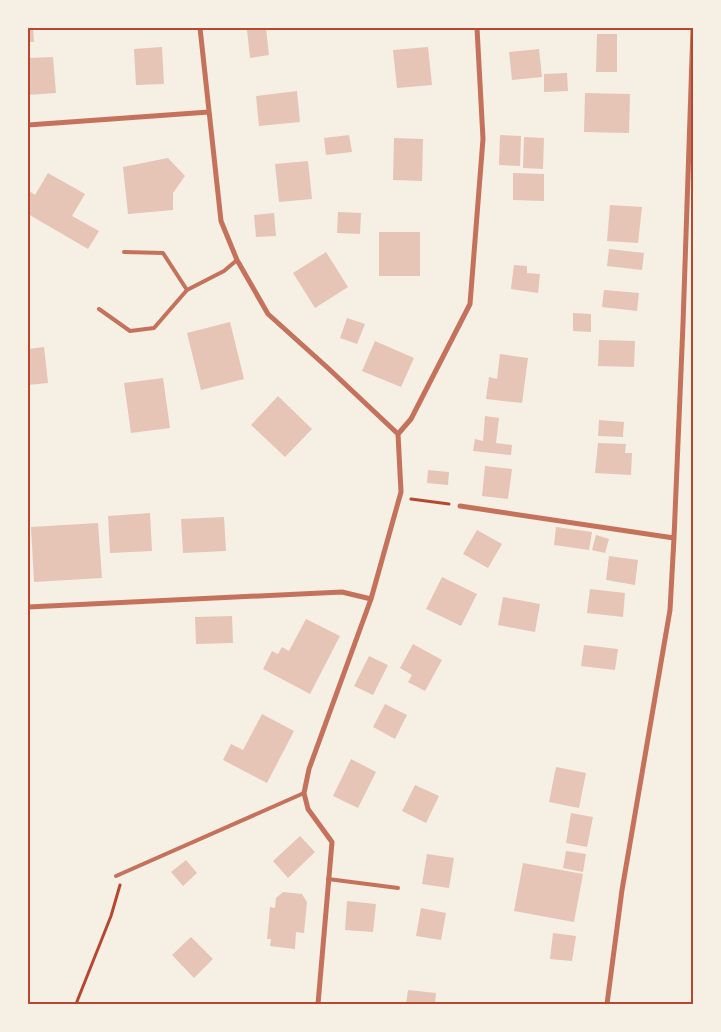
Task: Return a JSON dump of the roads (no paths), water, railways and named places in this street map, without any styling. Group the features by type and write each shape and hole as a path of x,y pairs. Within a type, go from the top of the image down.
{"street":[{"path":"200,28 221,221 237,260 268,314 398,434 400,497 371,599 309,769 304,793 308,809 332,842 318,1004"},
{"path":"398,434 411,419 470,304 483,139 477,28"},
{"path":"607,1004 622,890 670,610 684,304 693,28"},
{"path":"28,125 209,112"},
{"path":"460,506 674,538"},
{"path":"28,607 342,592 371,599"}],"lane":[{"path":"124,252 163,253 187,290"},
{"path":"99,308 130,331 154,328 187,290 224,271 237,260"},
{"path":"116,876 304,793"},
{"path":"328,879 398,888"}]}
